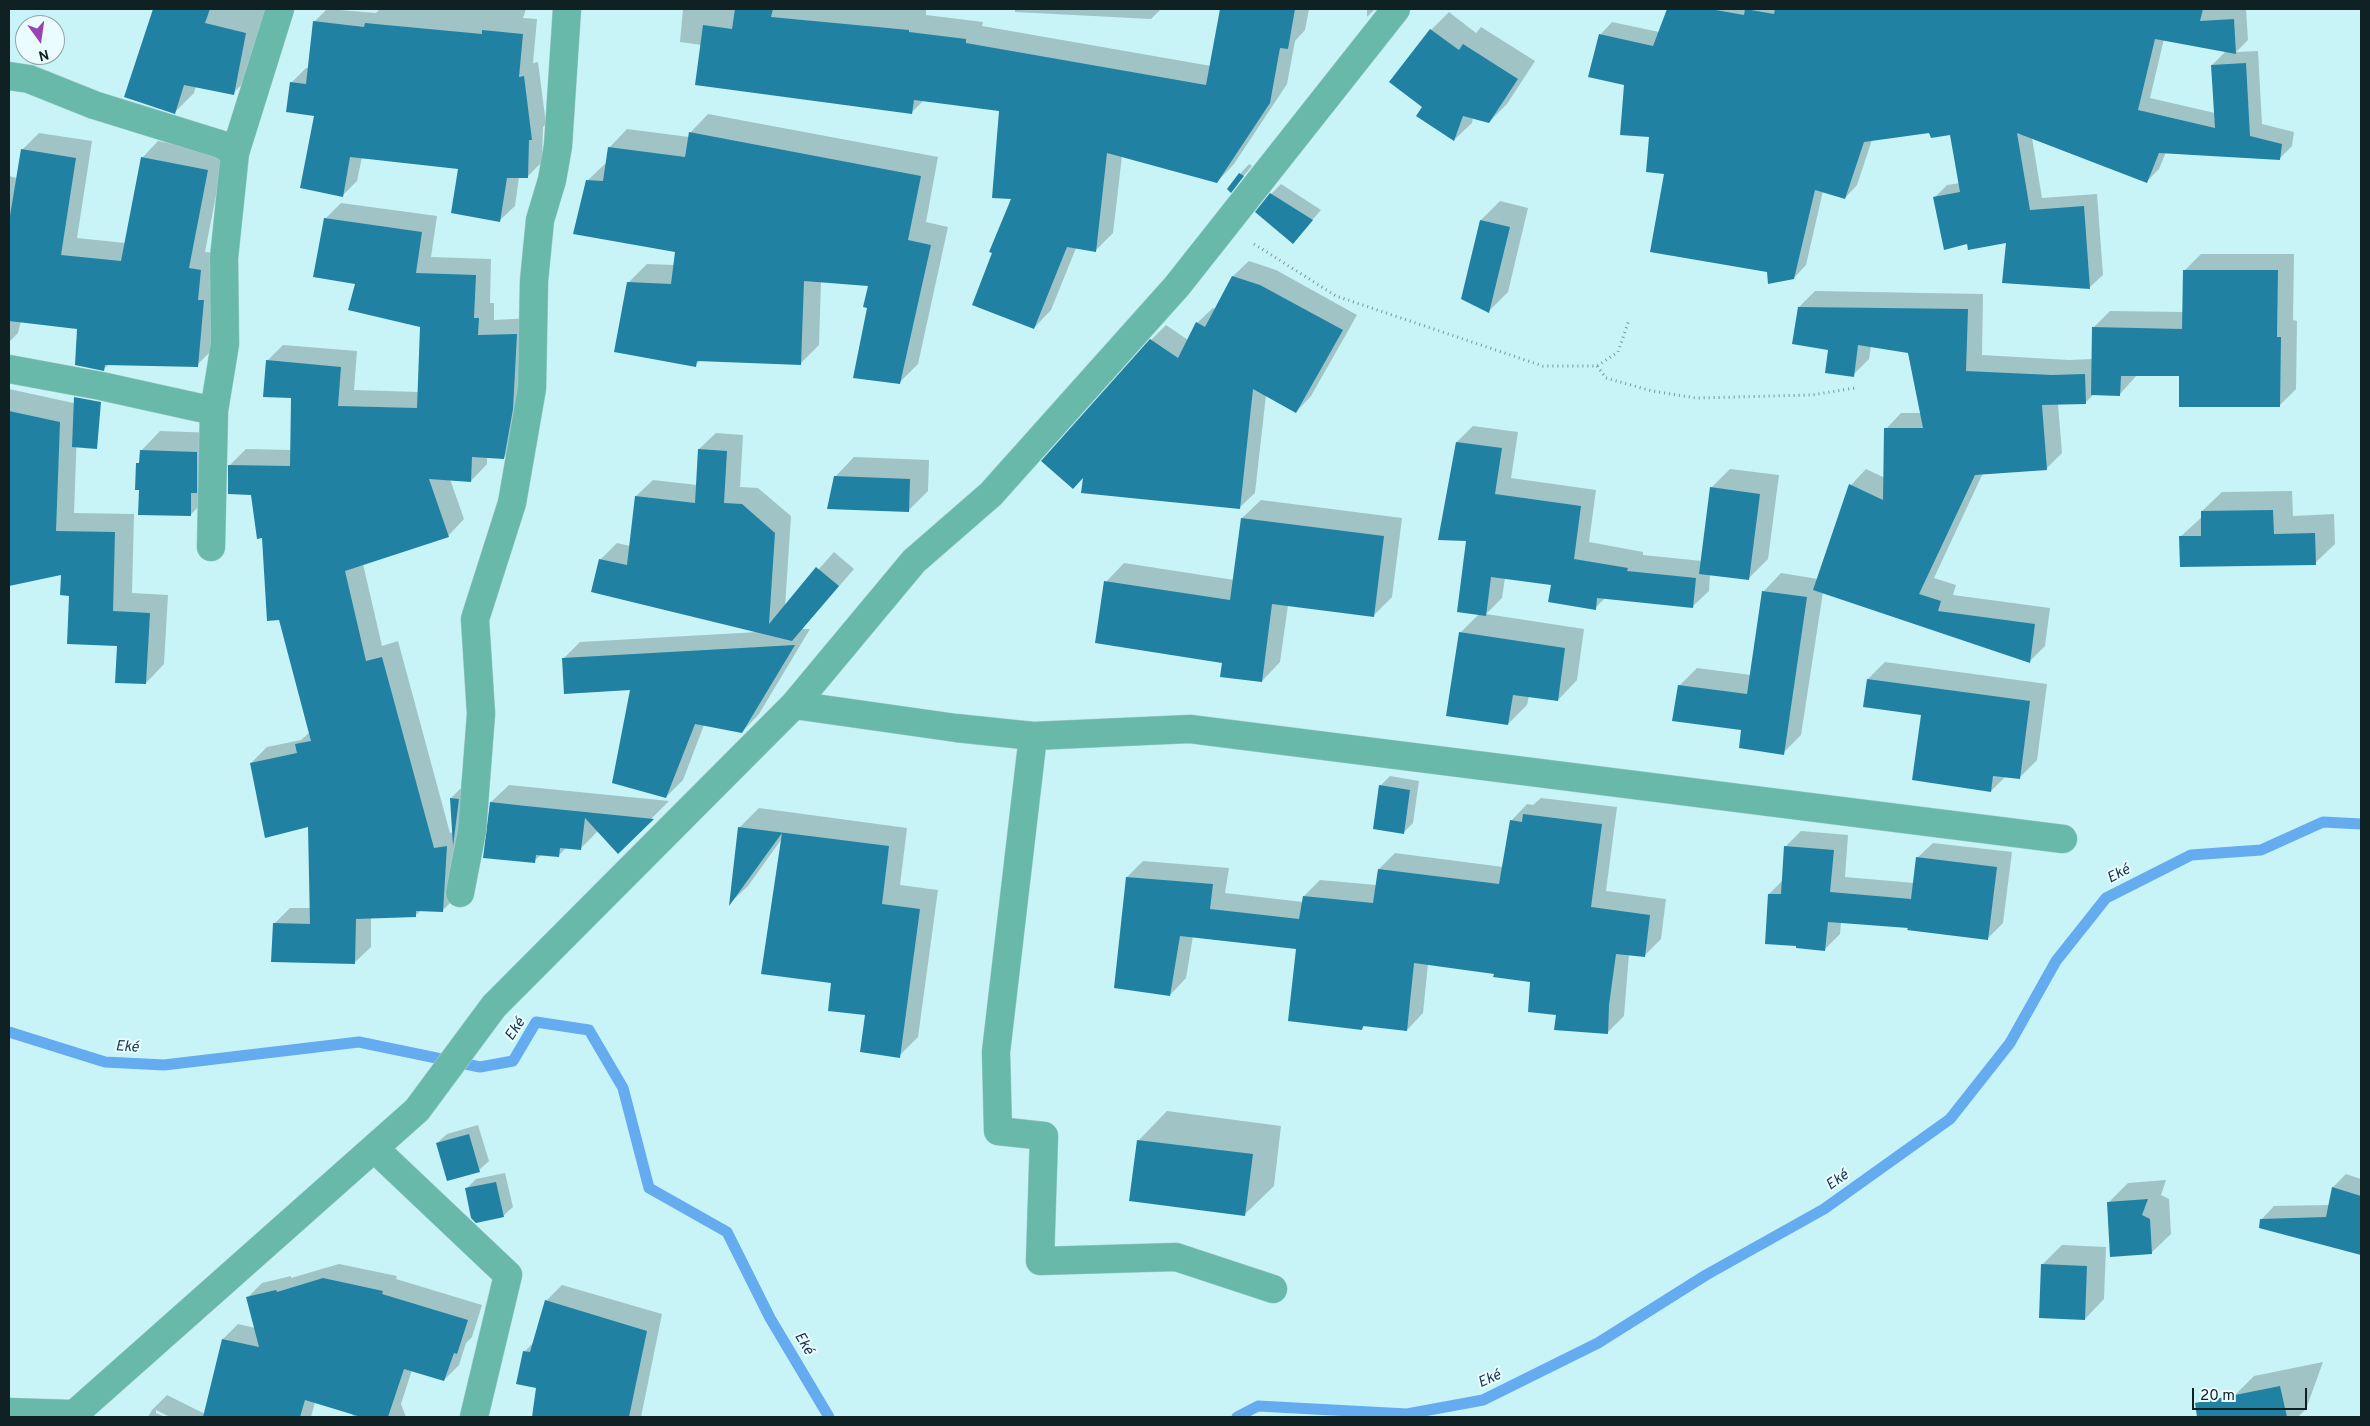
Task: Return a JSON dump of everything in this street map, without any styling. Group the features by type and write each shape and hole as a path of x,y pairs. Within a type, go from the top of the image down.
{"street":[{"path":"211,547 214,411 224,344 224,258 235,153 280,9"},
{"path":"460,894 472,831 481,714 475,619 512,503 532,388 534,281 540,220 552,180 558,146 567,9"},
{"path":"9,1412 72,1416 417,1110 494,1006 794,704 914,560 991,494 1178,286 1396,9"},
{"path":"9,76 29,79 94,105 222,145 235,153"},
{"path":"9,369 101,386 214,411"},
{"path":"794,704 956,728 1033,736 1190,729 2063,839"},
{"path":"1033,736 996,1052 998,1131 1044,1136 1040,1261 1176,1257 1274,1289"},
{"path":"374,1148 508,1276 474,1417"}],"path":[{"path":"1225,226 1336,296 1542,366 1597,366 1618,352 1629,320"},
{"path":"1597,366 1606,378 1652,391 1696,398 1812,395 1855,388"}],"building":[{"path":"153,9 210,9 205,23 246,33 234,95 184,85 175,114 124,97"},
{"path":"735,9 773,9 771,17 909,30 909,32 966,39 966,43 1206,85 1220,9 1295,9 1288,49 1280,48 1270,103 1217,183 1107,153 1096,252 1067,247 1034,329 972,305 992,253 989,252 1011,199 992,198 999,111 914,100 912,114 695,85 703,25 732,29"},
{"path":"1667,9 1710,9 1744,15 1745,9 1774,14 1775,9 2203,9 2200,21 2234,19 2236,54 2155,39 2138,110 2215,128 2211,65 2246,63 2250,136 2282,144 2280,160 2159,153 2147,183 2017,133 2030,210 2084,206 2090,289 2002,283 2006,243 1968,250 1967,244 1944,250 1933,197 1960,192 1950,135 1931,138 1929,133 1864,142 1845,199 1815,190 1794,279 1768,284 1767,272 1650,252 1664,174 1646,172 1649,137 1620,135 1624,85 1588,77 1599,34 1653,46"},
{"path":"313,21 364,27 365,23 482,34 482,30 523,34 519,77 524,76 532,140 529,140 528,178 507,178 500,222 451,213 458,169 350,157 343,197 300,188 314,116 286,112 290,82 306,84"},
{"path":"1430,29 1459,50 1463,44 1518,79 1489,123 1463,116 1454,141 1416,116 1422,107 1389,82"},
{"path":"689,132 921,176 908,240 931,245 900,384 853,378 867,308 863,307 868,286 804,281 801,365 697,361 696,367 614,352 627,282 671,284 675,252 573,234 586,180 603,181 608,147 685,157"},
{"path":"21,149 76,158 61,255 121,261 141,157 208,170 189,268 201,270 198,300 204,300 198,367 105,365 104,371 75,365 77,329 9,321 9,222"},
{"path":"1239,173 1244,176 1231,193 1227,189"},
{"path":"1270,193 1313,220 1293,244 1255,212"},
{"path":"324,218 422,232 416,273 476,275 474,318 479,318 478,335 517,334 513,409 504,459 472,457 471,482 429,479 449,537 345,571 366,661 382,657 434,848 447,846 443,912 416,911 416,917 356,919 355,964 271,962 273,923 310,924 308,827 265,838 250,763 297,753 295,744 311,741 279,620 267,621 262,538 257,539 251,495 228,494 228,465 290,466 291,398 263,397 266,360 341,367 338,406 417,408 420,327 348,310 355,284 313,277"},
{"path":"1480,220 1510,227 1489,313 1461,299"},
{"path":"2183,270 2278,270 2277,337 2281,337 2280,407 2179,407 2179,376 2121,376 2120,396 2091,395 2092,327 2182,329"},
{"path":"1232,276 1260,285 1343,330 1296,413 1253,389 1240,509 1081,493 1083,478 1073,489 1041,461 1150,339 1178,358 1196,322 1205,327"},
{"path":"1798,307 1968,309 1966,371 2052,375 2085,374 2086,404 2042,405 2047,470 1975,475 1919,594 1941,601 1938,611 2035,624 2030,663 1813,590 1849,484 1883,500 1884,428 1923,428 1908,353 1858,345 1854,377 1825,373 1828,350 1792,344"},
{"path":"74,397 101,402 97,449 72,447"},
{"path":"9,411 60,422 56,531 115,532 113,611 150,613 146,684 115,683 117,646 67,644 69,596 60,595 61,575 9,586"},
{"path":"1456,442 1502,448 1495,494 1581,506 1574,559 1628,568 1627,571 1696,578 1693,608 1597,598 1596,610 1548,602 1551,585 1491,577 1486,616 1457,612 1466,541 1438,540"},
{"path":"698,449 727,451 724,503 742,504 775,533 769,624 816,567 839,586 792,641 591,592 599,559 627,565 635,496 695,503"},
{"path":"140,450 197,452 197,493 191,493 191,516 138,515 139,490 135,490 136,463 139,463"},
{"path":"834,476 910,479 909,512 827,509"},
{"path":"1710,487 1760,494 1749,580 1699,574"},
{"path":"2273,510 2274,534 2315,533 2316,565 2180,567 2179,536 2201,536 2201,511"},
{"path":"1241,518 1384,536 1374,617 1272,604 1262,682 1220,677 1222,663 1095,643 1104,581 1230,600"},
{"path":"1762,591 1807,597 1784,755 1739,748 1741,730 1672,721 1678,685 1747,694"},
{"path":"1459,632 1565,648 1558,701 1513,695 1508,725 1446,716"},
{"path":"795,645 742,733 695,724 666,798 612,783 630,690 564,694 562,658"},
{"path":"1867,679 2030,701 2020,779 1993,776 1991,792 1912,780 1921,715 1863,707"},
{"path":"1379,785 1410,790 1404,834 1373,829"},
{"path":"450,798 459,799 453,846"},
{"path":"490,802 654,819 618,854 585,818 581,850 560,848 559,857 536,855 535,863 483,858"},
{"path":"1523,814 1602,824 1591,907 1650,915 1645,957 1616,954 1609,1005 1608,1034 1554,1030 1556,1015 1528,1012 1530,982 1493,977 1494,974 1414,963 1407,1031 1363,1026 1362,1030 1288,1021 1296,949 1180,936 1170,996 1114,988 1126,877 1213,884 1210,909 1299,919 1303,896 1373,903 1378,869 1499,884 1510,820 1522,822"},
{"path":"738,827 889,846 882,904 920,909 900,1058 860,1052 865,1015 828,1011 831,983 761,974 782,833 729,906"},
{"path":"1784,846 1834,850 1830,892 1911,899 1916,857 1997,867 1988,940 1907,930 1908,928 1828,922 1825,951 1796,948 1796,946 1765,944 1768,894 1781,894"},
{"path":"469,1134 480,1172 447,1181 436,1143"},
{"path":"1137,1140 1253,1154 1245,1216 1129,1201"},
{"path":"496,1182 504,1217 476,1223 471,1218 465,1188"},
{"path":"2332,1187 2361,1196 2361,1255 2259,1228 2260,1219 2326,1217"},
{"path":"2148,1199 2142,1215 2150,1219 2152,1254 2110,1257 2107,1202"},
{"path":"2041,1264 2087,1266 2085,1320 2039,1318"},
{"path":"323,1278 383,1291 382,1294 468,1320 457,1354 454,1353 444,1381 404,1369 388,1417 361,1417 305,1400 300,1417 203,1417 222,1339 259,1347 246,1297 276,1290 277,1292"},
{"path":"545,1300 647,1331 629,1417 532,1417 536,1388 516,1384 523,1351 530,1352"},
{"path":"2280,1386 2287,1417 2197,1417 2195,1403"}],"waterway":[{"name":"Eké","path":"1237,1417 1258,1406 1407,1414 1483,1400 1598,1343 1706,1275 1824,1209 1950,1119 2010,1043 2056,961 2106,898 2191,855 2261,850 2323,822 2361,824"},
{"name":"Eké","path":"9,1032 105,1062 164,1065 359,1042 480,1067 513,1061 536,1022 589,1030 623,1088 649,1188 727,1232 770,1318 829,1417"}]}
